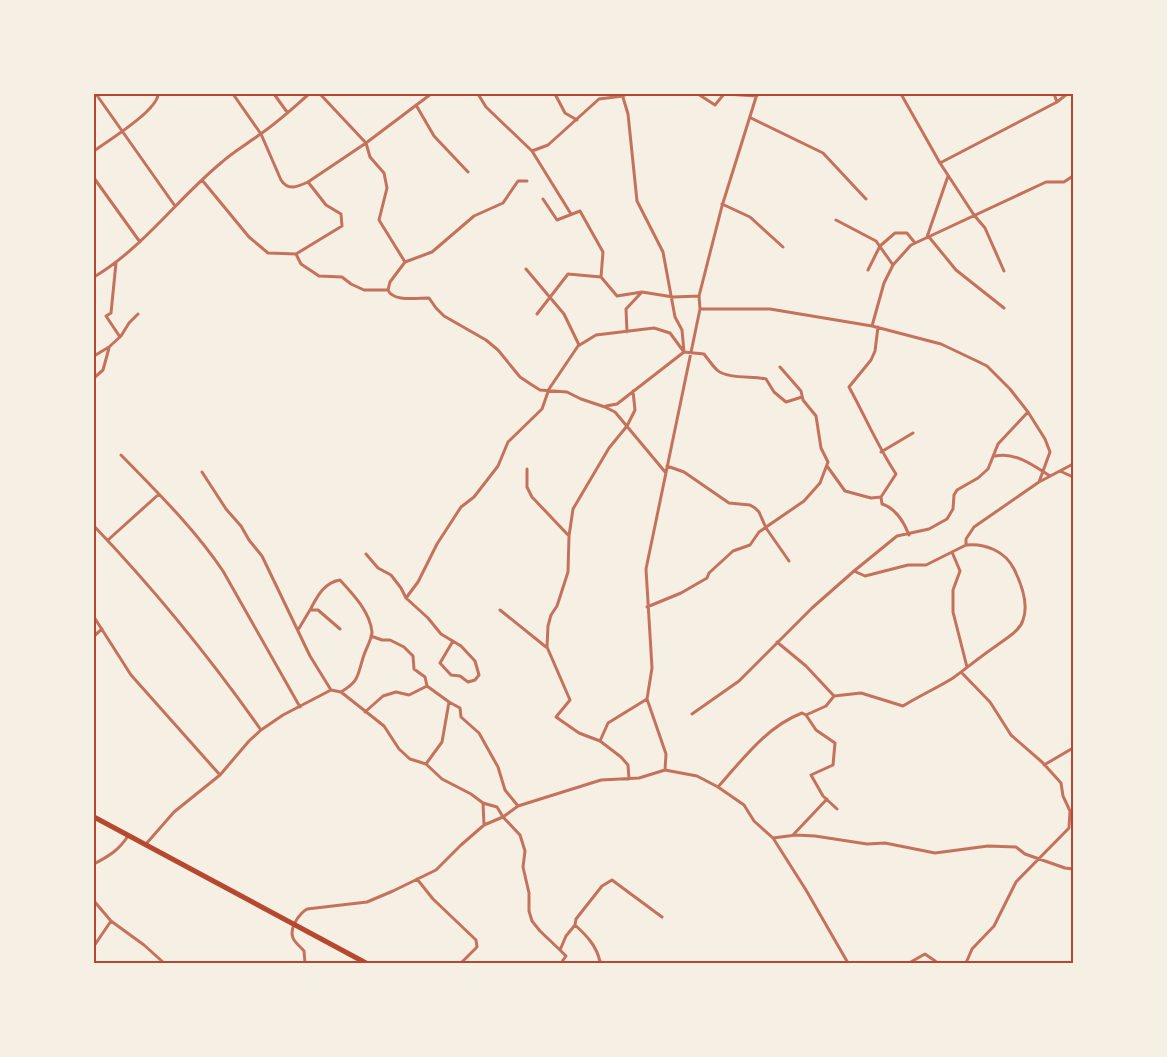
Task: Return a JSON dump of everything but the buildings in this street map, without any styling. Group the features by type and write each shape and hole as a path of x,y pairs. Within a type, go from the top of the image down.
{"highway":[{"path":"94,817 366,963"}],"street":[{"path":"96,94 175,206"},
{"path":"94,151 123,131 156,104 158,94"},
{"path":"233,94 261,134 284,185 293,187 308,182 366,143 431,94"},
{"path":"274,94 287,112"},
{"path":"94,278 140,242 222,162 261,134 309,94"},
{"path":"320,94 366,143 370,157 381,168 386,178 385,198 379,220 405,262"},
{"path":"478,94 486,107 532,151 571,214"},
{"path":"555,94 565,113 577,120"},
{"path":"532,151 548,145 599,100 627,94"},
{"path":"665,770 666,754 647,699 652,668 646,569 700,309 699,296 722,204 757,95 724,94 715,105 698,94"},
{"path":"901,94 948,176 974,215 986,228 1004,271"},
{"path":"1054,94 1057,102"},
{"path":"940,163 1057,102 1067,94"},
{"path":"622,95 628,114 637,201 662,252 673,297 675,317 682,330 684,352"},
{"path":"416,105 434,136 468,172"},
{"path":"750,118 823,153 866,199"},
{"path":"928,237 948,176"},
{"path":"872,326 884,283 893,265 911,245 1046,182 1064,182 1073,176"},
{"path":"94,178 140,242"},
{"path":"202,180 250,237 268,252 296,254 342,226 341,214 326,205 308,182"},
{"path":"527,181 518,181 503,203 474,216 432,252 405,262 390,282 389,293 395,298 429,298 444,316 486,340 498,350 520,377 540,390 549,389 567,392 581,399 605,406 615,412 666,474"},
{"path":"543,199 556,220 580,212 603,252 601,277 617,296 642,292 673,297 699,296"},
{"path":"722,204 750,217 783,247"},
{"path":"836,220 876,241 893,265"},
{"path":"868,270 880,246 895,233 907,233 915,244"},
{"path":"928,237 956,270 1004,308"},
{"path":"296,254 301,264 318,276 342,277 364,290 388,290"},
{"path":"116,262 111,313 106,316 120,337"},
{"path":"526,269 564,314 579,345"},
{"path":"537,314 568,274 601,277"},
{"path":"627,332 626,309 642,292"},
{"path":"700,309 770,310 878,327 941,344 987,366 1010,389 1028,412 1045,439 1050,452 1039,482"},
{"path":"94,356 109,347 120,337 129,323 138,314"},
{"path":"878,327 875,351 871,360 849,387 881,452 896,474 881,497 882,504 893,510 909,535"},
{"path":"406,598 418,582 437,544 461,507 474,497 498,466 508,442 542,409 549,389 579,345 596,335 654,328 670,333 684,352"},
{"path":"94,382 95,377 103,370 109,347"},
{"path":"605,406 617,404 684,352 704,354 718,371 730,376 755,376 766,379 774,392 786,402 802,397"},
{"path":"647,607 681,593 707,578 709,573 733,551 750,545 759,532 804,502 820,483 828,462 821,448 816,416 802,397 801,391 780,367"},
{"path":"547,647 551,615 557,606 568,572 569,536 573,509 609,448 627,426 636,410 633,391"},
{"path":"692,714 739,681 812,608 854,570 897,536 909,535 930,529 947,519 953,509 954,494 957,490 978,478 988,469 998,444 1028,412"},
{"path":"881,452 912,433"},
{"path":"121,455 196,534 223,571 300,707"},
{"path":"994,456 1010,455 1027,461 1050,476"},
{"path":"966,545 966,539 974,527 1039,482 1073,464"},
{"path":"667,466 684,472 729,503 750,505 755,508 759,512 766,528 789,561"},
{"path":"826,466 845,491 871,498 881,497"},
{"path":"527,469 527,487 532,497 569,536"},
{"path":"1060,471 1073,477"},
{"path":"202,472 226,509 241,526 262,556 310,656 331,690"},
{"path":"108,540 159,494"},
{"path":"94,526 181,626 261,730"},
{"path":"718,787 768,732 792,717 802,713 806,715 826,706 834,696 861,693 903,706 961,672 1018,629 1023,622 1026,610 1022,590 1011,563 996,550 977,545 966,545 926,565 908,565 865,576 854,570"},
{"path":"952,552 960,571 953,590 953,612 967,667"},
{"path":"366,554 378,568 391,575 406,598 428,618 441,634 453,641 461,646 475,661 479,675 474,680 468,682 460,676 451,675 440,662 453,641"},
{"path":"298,631 320,591 333,581 340,580 358,599 371,636 365,648 356,681 341,692"},
{"path":"310,610 318,610 340,629"},
{"path":"500,610 547,647 570,700 556,717 579,733 600,741 628,765 629,779"},
{"path":"94,617 131,675 220,775"},
{"path":"94,636 102,629"},
{"path":"371,636 382,640 390,640 404,648 412,656 414,669 425,677 427,686 460,708 461,717 479,733 498,767 505,790 518,806"},
{"path":"777,642 811,671 834,696"},
{"path":"961,672 990,702 1011,734 1061,783 1063,796 1070,812 1069,828 1016,882 994,926 972,949 966,963"},
{"path":"365,712 383,696 396,692 409,695 427,686"},
{"path":"146,844 174,812 220,775 261,730 283,715 331,690 341,692 384,726 404,754 410,759 426,764 442,779 472,794 483,803 498,807 520,835 525,851 523,867 529,893 529,911 532,921 566,956 560,963"},
{"path":"600,741 608,723 647,699"},
{"path":"426,764 442,742 449,702"},
{"path":"806,715 816,730 835,743 833,764 811,775 827,799 837,809"},
{"path":"1044,765 1073,748"},
{"path":"305,963 304,951 292,936 294,925 306,908 367,902 436,870 460,845 484,825 504,817 518,806 601,780 639,778 665,770 697,776 718,787 744,805 754,820 773,838 806,890 848,963"},
{"path":"793,835 827,799"},
{"path":"483,803 484,825"},
{"path":"773,838 793,835 820,836 867,844 885,843 935,853 988,846 1016,847 1025,854 1073,869"},
{"path":"94,864 113,854 121,847 128,836"},
{"path":"417,879 433,899 476,940 477,946 461,963"},
{"path":"560,950 566,936 576,925 576,919 590,899 602,886 612,880 662,917"},
{"path":"94,901 112,921 164,963"},
{"path":"94,946 112,921"},
{"path":"576,925 588,937 598,954 599,962 606,963"},
{"path":"909,963 925,954 938,963"}]}
